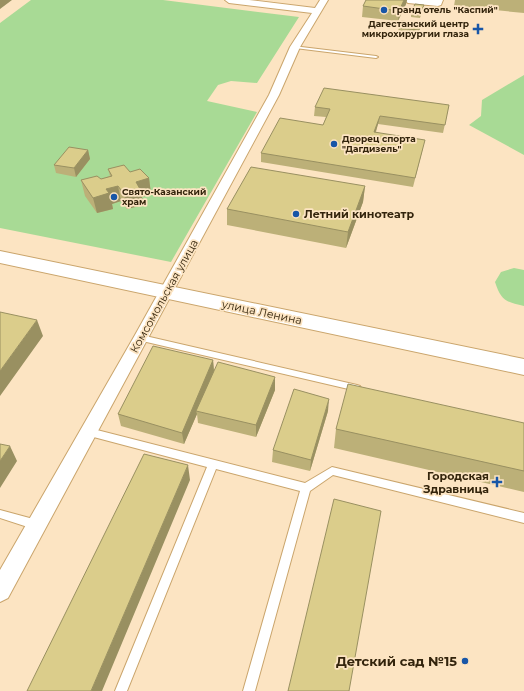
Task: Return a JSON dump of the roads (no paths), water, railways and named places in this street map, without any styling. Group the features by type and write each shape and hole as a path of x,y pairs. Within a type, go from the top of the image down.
{"street":[{"path":"229,0 321,6"},
{"path":"408,0 438,3 439,0"},
{"name":"Комсомольская улица","path":"0,591 142,338 274,95 295,47 321,6"},
{"name":"улица Ленина","path":"0,257 524,367"}],"lane":[{"path":"295,47 376,57"},
{"path":"142,338 363,389"},
{"path":"89,432 306,488"},
{"path":"120,691 214,464"},
{"path":"249,691 306,488 332,471 524,518"},
{"path":"0,514 37,524"}],"place":[{"name":"Гранд отель \"Каспий\"","path":"384,10"},
{"name":"Дагестанский центр микрохирургии глаза","path":"478,29"},
{"name":"Дворец спорта \"Дагдизель\"","path":"334,144"},
{"name":"Свято-Казанский храм","path":"114,197"},
{"name":"Летний кинотеатр","path":"296,214"},
{"name":"Городская Здравница","path":"497,482"},
{"name":"Детский сад №15","path":"465,661"}]}
